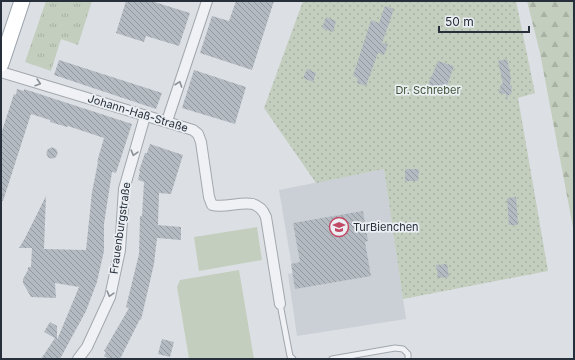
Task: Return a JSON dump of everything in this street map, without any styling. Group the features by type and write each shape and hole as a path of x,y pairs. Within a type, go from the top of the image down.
{"main road":[{"path":"1,64 22,1"}],"street":[{"path":"167,121 207,1"},
{"name":"Johann-Haß-Straße","path":"1,72 145,116 167,121 193,130 198,134 201,142 209,197 212,205 219,207 253,203 263,211 266,217 280,304"},
{"name":"Frauenburgstraße","path":"78,359 87,347 110,296 120,250 124,189 145,116"}],"lane":[{"path":"280,304 289,351 293,359"},
{"path":"332,359 395,348 403,349 408,354 408,359"}],"shaded area":[{"name":"TurBienchen","path":"384,169 406,319 297,336 288,274 293,273 279,190"}],"green space":[{"path":"46,1 92,1 78,45 61,39 51,71 25,62"},
{"name":"Dr. Schreber","path":"303,1 516,1 535,93 518,98 548,271 403,299 384,169 316,183 264,108"},
{"path":"527,1 574,1 574,233 540,53"},
{"path":"257,227 262,260 199,271 194,237"},
{"path":"239,270 254,359 189,359 177,287 180,280"}],"building":[{"path":"126,1 151,1 190,13 179,46 146,36 144,42 116,33"},
{"path":"236,1 274,1 252,70 200,53 212,16 229,21"},
{"path":"385,6 394,9 382,43 388,44 384,55 378,53 366,86 357,83 358,78 353,76 371,20 379,23"},
{"path":"326,17 336,21 333,32 322,28"},
{"path":"507,59 511,78 510,85 512,86 511,95 508,95 507,101 506,94 499,93 501,84 503,84 498,61"},
{"path":"59,60 162,93 156,109 54,75"},
{"path":"438,61 454,66 444,94 427,87"},
{"path":"307,69 316,73 313,82 303,78"},
{"path":"194,70 246,87 235,124 182,108"},
{"path":"17,89 24,91 24,89 132,124 116,173 112,172 104,224 104,251 97,282 86,311 60,359 41,359 55,338 44,332 50,322 57,326 57,340 79,287 55,283 56,298 31,297 23,283 23,279 28,267 31,267 32,248 19,248 46,196 44,249 86,250 92,192 97,162 104,138 68,126 50,122 50,120 31,114 3,201 1,200 1,134"},
{"path":"150,144 183,155 171,194 159,193 158,225 181,227 181,240 157,238 154,264 141,320 140,319 120,359 109,359 104,356 106,352 104,351 129,308 126,307 139,254 140,216 142,216 144,182 138,180 139,171 145,153 147,153"},
{"path":"50,148 54,148 56,149 56,157 50,158 47,155 47,151"},
{"path":"405,169 419,169 418,181 405,181"},
{"path":"516,197 518,225 509,225 507,198"},
{"path":"363,211 368,241 365,242 371,276 295,289 291,264 300,262 293,223"},
{"path":"447,264 449,277 438,278 436,265"},
{"path":"162,339 174,342 170,357 158,354"}],"place":[{"name":"TurBienchen","path":"339,227"}]}
